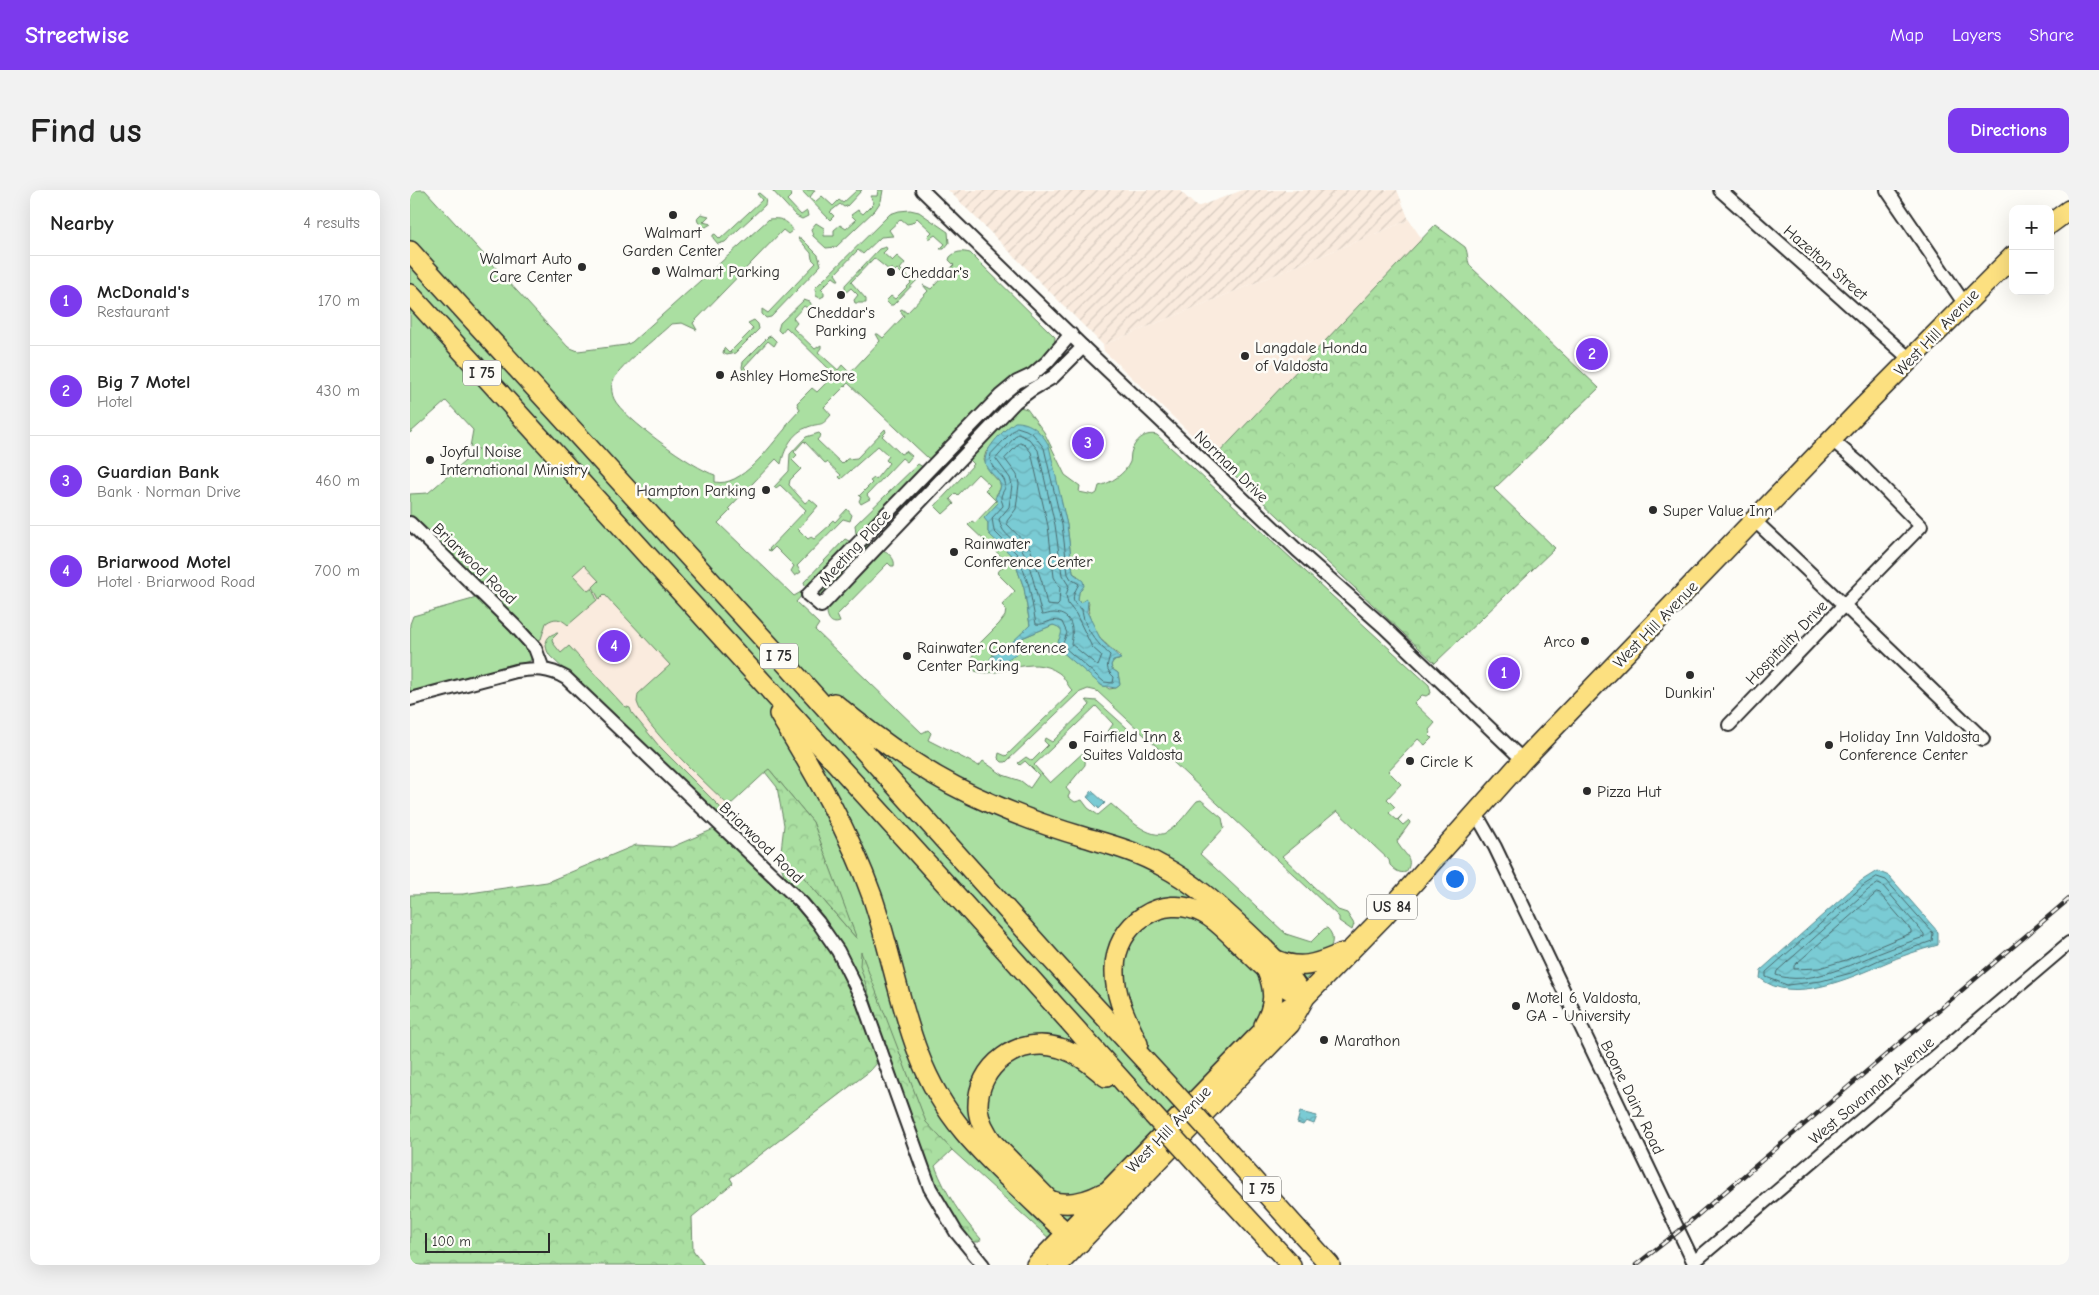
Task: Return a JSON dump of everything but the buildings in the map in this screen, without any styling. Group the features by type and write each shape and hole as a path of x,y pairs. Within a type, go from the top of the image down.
{"highway":[{"path":"2054,221 2069,210"},
{"name":"I 75","path":"410,251 1330,1265"},
{"name":"West Hill Avenue","path":"1058,1265 1074,1234 1110,1188 1282,1012 1304,998 1387,913 1523,760 1964,304 2009,260"},
{"name":"I 75","path":"410,294 1291,1265"},
{"path":"769,645 865,729 920,768 991,804 1130,851 1161,865 1206,894 1271,965 1272,1005 1255,1039"},
{"path":"757,677 807,760 854,850 880,922 912,1036 932,1086 943,1106 962,1132 984,1156 1043,1203 1071,1204 1097,1196 1110,1188"},
{"path":"1147,1063 1123,1012 1117,992 1115,961 1119,944 1124,934 1139,919 1154,910 1170,906 1188,907 1197,910 1222,926 1295,982 1304,998"},
{"path":"1271,965 1304,966 1349,951"},
{"name":"West Hill Avenue","path":"1036,1265 1074,1234 1290,1024 1304,998"},
{"path":"1074,1234 1043,1203 994,1144 982,1126 978,1109 983,1083 993,1066 999,1060 1023,1046 1039,1044 1059,1047 1072,1052 1089,1064 1153,1115"},
{"path":"1036,1265 1045,1230 1043,1203"}],"street":[{"name":"Norman Drive","path":"922,190 1083,347 1297,550 1383,626 1523,760"},
{"name":"Hazelton Street","path":"1720,190 1911,360"},
{"path":"1887,190 1964,304"},
{"name":"Meeting Place","path":"1071,334 1047,362 1032,375 1017,382 1000,396 808,595 821,606 1015,402 1031,390 1053,378 1083,347"},
{"path":"1832,440 1859,463 1921,526 1844,605 1984,739"},
{"name":"Hospitality Drive","path":"1729,725 1844,605 1755,521"},
{"name":"Briarwood Road","path":"410,522 535,648 543,669 566,678 790,891 818,922 838,951 862,999 930,1188 956,1232 984,1265"},
{"path":"410,699 516,671 543,669"},
{"name":"Boone Dairy Road","path":"1476,812 1495,847 1695,1264"},
{"name":"West Savannah Avenue","path":"1695,1264 2069,943"}],"shaded area":[{"path":"948,190 1179,190 1197,207 1243,190 1397,190 1409,220 1103,345"},
{"path":"1409,220 1422,239 1215,457 1104,351 1103,345"},
{"path":"585,551 769,769 729,806 723,821 564,670 521,626"}],"green space":[{"path":"410,190 425,190 568,347 578,351 626,345 632,342 769,219 782,220 787,223 792,228 792,231 788,234 783,230 693,323 697,330 682,323 671,324 620,370 612,384 614,399 631,418 676,453 715,475 715,482 735,479 744,473 771,446 800,410 797,403 812,388 817,392 829,380 823,373 828,368 786,327 781,333 778,330 780,323 804,300 810,302 812,306 809,309 804,306 793,318 797,323 793,328 815,349 821,345 818,352 838,370 842,365 850,373 880,341 876,334 883,338 904,316 900,310 902,309 907,313 928,291 923,285 931,289 954,265 949,260 950,257 964,252 970,253 1055,337 1054,348 1034,366 1012,378 932,459 928,458 848,383 824,407 831,415 823,423 802,429 797,433 787,447 781,464 776,459 729,508 731,510 718,523 794,596 801,592 802,595 796,602 819,624 815,630 922,733 928,730 931,733 928,740 979,766 983,761 1003,775 1021,781 1030,788 1039,775 1025,761 1020,765 1018,763 1026,757 1032,761 1048,745 1044,741 1045,738 1052,742 1090,705 1086,700 1097,701 1127,728 1128,732 1123,736 1118,732 1109,741 1101,742 1113,724 1096,706 1034,765 1050,783 1086,750 1085,765 1066,788 1070,793 1068,797 1075,802 1082,800 1088,808 1098,815 1111,804 1129,820 1153,834 1167,832 1179,822 1197,801 1201,800 1222,818 1224,828 1200,854 1286,934 1311,942 1324,929 1327,928 1331,933 1332,944 1330,949 1316,969 1052,1241 952,1150 926,1123 900,1055 877,1020 877,1025 786,881 780,863 781,851 856,938 813,822 769,769 729,806 663,740 642,713 637,701 638,694 670,665 604,594 599,599 593,587 599,581 584,565 573,575 588,591 592,588 597,600 568,625 557,619 546,623 541,639 536,641 410,517 410,494 428,493 479,449 470,447 473,430 446,401 410,433"},
{"path":"772,190 788,190 792,195 787,200 801,215 807,211 808,216 802,219 796,216"},
{"path":"801,190 815,190 810,197 815,202 822,196 833,206 839,200 843,203 857,190 862,190 847,206 844,207 840,204 830,212 834,216 830,220"},
{"path":"878,190 883,190 881,201 875,210 836,247 826,248 813,236 811,229 816,223 824,228 824,236 834,236 834,230 840,225 846,229 856,220 851,215 858,210 863,214 874,203 870,196 877,196"},
{"path":"759,193 766,199 765,205 725,242 718,244 713,235 715,234 720,239 762,200 757,194"},
{"path":"910,210 919,212 948,232 949,243 944,249 940,249 945,244 935,235 929,239 928,236 932,232 917,218 912,223 907,224 901,219 889,230 893,236 881,237 863,254 858,250 835,274 839,280 833,277 821,289 824,292 824,296 820,298 816,296 815,288 890,214"},
{"path":"701,214 709,216 703,222 711,224 704,228 697,218"},
{"path":"1435,225 1465,247 1472,268 1599,388 1494,489 1555,548 1435,663 1215,457"},
{"path":"798,238 801,238 818,255 821,265 771,317 766,318 762,314 762,309 768,313 816,263 812,259 811,253"},
{"path":"886,247 887,249 883,253 892,261 897,256 905,263 900,269 911,279 917,274 920,277 893,305 890,305 886,301 891,296 895,299 911,283 897,269 894,272 892,268 889,270 874,258 851,282 866,299 866,303 855,303 854,300 858,295 851,288 845,293 845,285 879,249"},
{"path":"754,320 758,324 759,329 735,353 727,355 723,353 724,348 729,353 751,331 753,328 748,323"},
{"path":"771,336 776,341 774,346 768,341 744,367 749,372 744,374 743,362"},
{"path":"1007,397 1009,399 900,513 906,501"},
{"path":"1020,407 1027,409 1044,432 1065,475 1080,486 1079,492 1094,495 1097,493 1099,486 1113,480 1125,470 1130,462 1134,446 1139,440 1145,436 1157,435 1429,685 1431,693 1426,696 1422,695 1414,703 1435,723 1429,730 1431,733 1429,735 1432,738 1425,745 1418,739 1388,771 1401,784 1387,799 1395,807 1389,813 1397,820 1402,815 1398,820 1403,825 1409,820 1410,823 1397,841 1409,859 1409,867 1406,872 1399,872 1390,865 1389,860 1337,811 1282,856 1338,910 1347,913 1354,924 1352,930 1339,921 1339,917 1097,691 1088,689 1078,693 1006,762 1002,762 998,758 999,753 1006,756 1073,691 1059,673 1048,667 1037,665 985,673 975,671 972,659 976,647 1005,616 1006,609 1002,605 1015,591 997,573 1007,562 968,525 972,521 975,523 996,501 985,490 990,485 978,474 958,495 956,493 950,499 954,504 943,514 935,506 974,464 968,458","holes":["1011,425 1055,479 1067,525 1073,573 1078,576 1082,589 1079,592 1078,600 1080,603 1089,602 1090,618 1097,633 1120,656 1119,660 1113,661 1111,665 1112,669 1118,673 1120,685 1116,688 1109,689 1060,650 1059,639 1063,634 1061,629 1055,625 1022,638 1019,648 992,655 1004,650 1030,626 1024,588 1013,557 988,532 988,523 999,503 996,495 1001,484 990,472 984,459 986,452"]},
{"path":"885,429 886,432 882,436 901,454 906,451 912,456 907,462 902,458 867,495 870,499 861,504 859,501 861,497 859,496 872,483 870,481 874,478 876,479 889,463 886,460 889,456 878,446 841,479 839,477 841,475 827,462 825,463 804,441 794,452 797,455 792,460 801,469 790,480 789,485 805,503 810,499 818,506 798,529 808,539 811,537 814,539 833,520 835,522 847,509 852,515 850,521 843,519 797,566 801,572 795,576 791,571 794,566 775,547 771,551 768,550 806,510 780,485 776,488 774,487 789,471 790,454 806,437 819,433 821,435 817,440 842,464 847,459 857,458"},
{"path":"918,464 923,467 858,535 856,534 855,525"},
{"path":"845,539 851,542 807,587 805,586 804,582"},
{"path":"866,543 869,544 869,548 824,594 820,595 819,592"},
{"path":"882,551 891,556 894,566 888,563 837,615 840,622 834,623 831,621 827,614 827,607"},
{"path":"480,597 530,648 532,657 530,661 410,694 410,624 413,616"},
{"path":"558,633 552,639 561,653 569,646 624,706 630,708 659,746 720,807 724,816 723,821 550,656 546,648 546,641 550,636"},
{"path":"769,769 813,822 857,939 781,851 784,825 777,787 765,772"},
{"path":"714,829 758,867 806,916 844,969 879,1061 870,1071 730,1178 733,1183 692,1217 693,1250 704,1265 410,1265 410,895 463,894 547,882 636,845 672,847"},
{"path":"861,952 926,1122 952,1150 935,1166 955,1205 981,1239 979,1242 971,1242 939,1197 877,1025 860,966"}],"water":[{"path":"1015,422 1026,423 1031,426 1043,437 1049,446 1067,525 1073,573 1083,581 1084,586 1079,592 1078,600 1080,603 1086,599 1088,600 1087,612 1101,640 1121,659 1113,661 1111,665 1112,669 1118,673 1120,685 1116,688 1102,686 1060,650 1057,645 1061,630 1053,625 1022,638 1016,654 1008,659 992,662 990,659 996,652 1004,650 1030,625 1024,588 1013,557 990,535 988,523 984,518 998,503 995,498 1000,490 999,482 986,466 986,454 994,441"},
{"path":"1092,791 1105,803 1099,809 1087,797"},
{"path":"1877,871 1889,876 1938,932 1938,945 1910,953 1838,982 1821,986 1788,989 1773,986 1760,978 1761,970 1861,881"},
{"path":"1300,1112 1317,1116 1314,1124 1306,1121 1303,1125 1297,1123"}],"railway":[{"path":"1636,1265 1679,1231 2069,899"}],"place":[{"name":"Walmart Garden Center","path":"673,215"},
{"name":"Walmart Auto Care Center","path":"582,267"},
{"name":"Walmart Parking","path":"656,271"},
{"name":"Cheddar's","path":"891,272"},
{"name":"Cheddar's Parking","path":"841,295"},
{"name":"Big 7 Motel","path":"1592,354"},
{"name":"Langdale Honda of Valdosta","path":"1245,356"},
{"name":"Ashley HomeStore","path":"720,375"},
{"name":"Guardian Bank","path":"1088,443"},
{"name":"Joyful Noise International Ministry","path":"430,460"},
{"name":"Hampton Parking","path":"766,490"},
{"name":"Super Value Inn","path":"1653,510"},
{"name":"Rainwater Conference Center","path":"954,552"},
{"name":"Arco","path":"1585,641"},
{"name":"Briarwood Motel","path":"614,646"},
{"name":"Rainwater Conference Center Parking","path":"907,656"},
{"name":"McDonald's","path":"1504,673"},
{"name":"Dunkin'","path":"1690,675"},
{"name":"Fairfield Inn & Suites Valdosta","path":"1073,745"},
{"name":"Holiday Inn Valdosta Conference Center","path":"1829,745"},
{"name":"Circle K","path":"1410,761"},
{"name":"Pizza Hut","path":"1587,791"},
{"name":"Motel 6 Valdosta, GA - University","path":"1516,1006"},
{"name":"Marathon","path":"1324,1040"}]}
